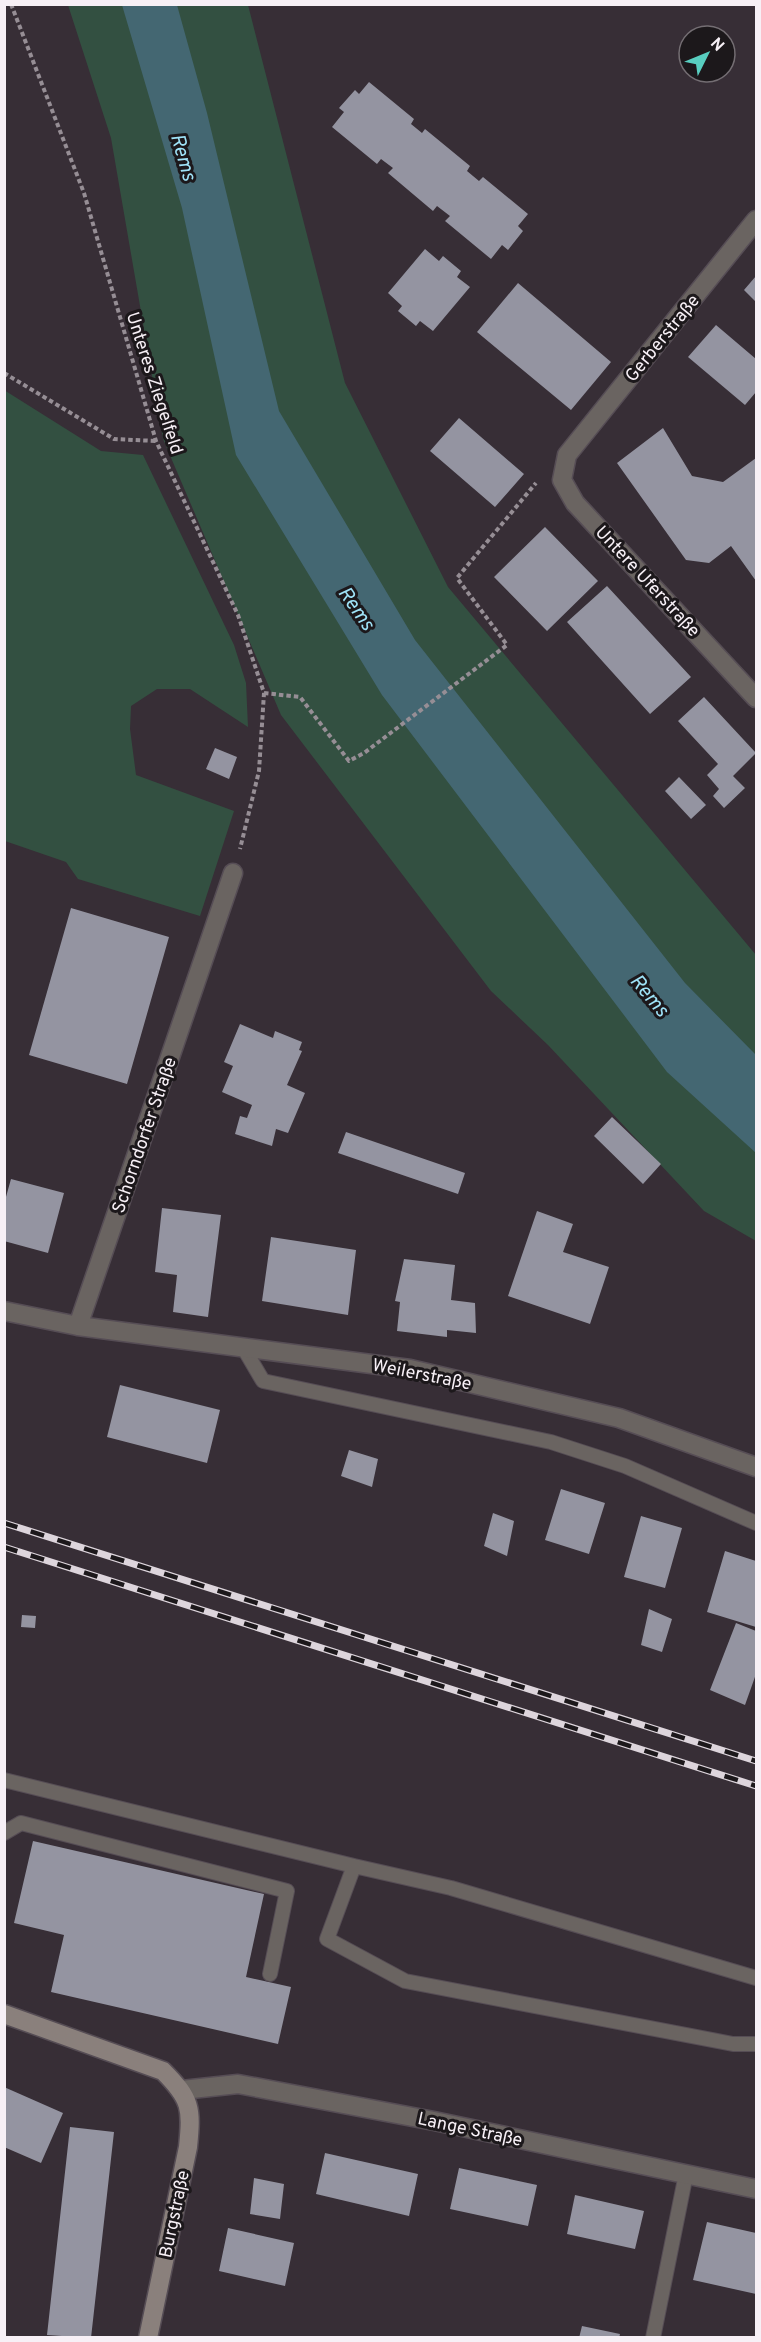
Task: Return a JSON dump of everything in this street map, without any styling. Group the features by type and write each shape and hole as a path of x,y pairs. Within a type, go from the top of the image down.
{"street":[{"name":"Gerberstraße","path":"562,480 567,455 756,220"},
{"name":"Untere Uferstraße","path":"562,480 575,503 756,698"},
{"name":"Schorndorfer Straße","path":"78,1326 233,873"},
{"path":"4,1311 78,1326"},
{"name":"Weilerstraße","path":"78,1326 410,1369 619,1418 756,1467"},
{"path":"4,2014 163,2071 182,2090"},
{"name":"Lange Straße","path":"182,2090 238,2084 434,2121 756,2189"},
{"name":"Burgstraße","path":"148,2337 188,2147 191,2116 182,2090"}],"lane":[{"path":"243,1347 263,1381 550,1442 625,1466 756,1523"},
{"path":"4,1780 451,1888 756,1978"},
{"path":"4,1833 21,1823 287,1891 270,1974"},
{"path":"354,1866 327,1940 405,1981 733,2044 756,2044"},
{"path":"653,2337 686,2174"}],"path":[{"name":"Unteres Ziegelfeld","path":"11,4 84,193 156,441 238,615 264,693 259,771 233,873"},
{"path":"4,373 114,439 156,441"},
{"path":"264,693 300,697 349,761 364,753 507,645 457,578 538,481 562,480"}],"green space":[{"path":"68,5 248,5 345,383 448,587 756,955 756,1241 704,1211 548,1045 491,991 281,715 163,439 111,138"},
{"path":"4,390 101,451 143,455 234,645 246,683 248,727 190,689 157,689 131,706 130,729 136,775 234,811 200,916 78,879 66,862 5,841"}],"water":[{"name":"Rems","path":"122,5 177,5 207,113 279,411 415,640 685,983 756,1055 756,1153 667,1072 382,695 236,455 182,208"}],"building":[{"path":"369,82 414,119 411,124 422,133 425,129 470,166 467,171 479,181 483,177 528,214 518,226 523,231 508,250 502,245 491,259 445,221 450,216 437,206 433,211 388,173 393,168 381,159 377,164 332,127 344,112 339,108 355,90 359,94"},
{"path":"425,249 439,261 443,256 461,271 457,277 470,287 433,331 420,321 416,326 398,311 402,306 388,293"},
{"path":"756,276 756,302 744,290"},
{"path":"518,283 611,362 571,410 477,332"},
{"path":"716,325 756,359 756,392 745,405 688,357"},
{"path":"459,418 524,474 495,507 430,451"},
{"path":"663,428 692,476 723,482 756,458 756,581 731,546 709,563 686,560 617,463"},
{"path":"545,527 598,581 547,631 494,577"},
{"path":"607,586 691,677 650,714 567,622"},
{"path":"704,697 756,753 733,776 745,788 724,808 713,796 719,789 707,775 718,764 678,721"},
{"path":"215,748 237,757 229,779 206,769"},
{"path":"679,777 706,805 691,819 665,791"},
{"path":"71,908 169,937 127,1084 29,1055"},
{"path":"240,1024 273,1038 275,1031 302,1042 299,1050 302,1051 287,1085 305,1093 288,1133 276,1129 272,1146 235,1134 240,1116 247,1118 252,1105 222,1092 233,1066 224,1062"},
{"path":"612,1117 661,1164 643,1184 594,1136"},
{"path":"346,1132 465,1173 458,1194 338,1153"},
{"path":"11,1179 64,1193 48,1253 4,1241 4,1204"},
{"path":"162,1208 221,1215 208,1317 173,1312 177,1275 155,1272"},
{"path":"537,1211 573,1224 563,1252 609,1267 590,1324 508,1296"},
{"path":"271,1237 356,1250 348,1315 262,1301"},
{"path":"404,1259 455,1265 451,1300 475,1303 476,1333 447,1330 447,1337 397,1331 400,1302 395,1301"},
{"path":"120,1385 220,1410 207,1463 107,1437"},
{"path":"349,1450 378,1459 372,1487 341,1476"},
{"path":"561,1489 605,1503 589,1554 545,1540"},
{"path":"493,1513 514,1521 507,1556 484,1546"},
{"path":"641,1516 682,1528 665,1588 624,1577"},
{"path":"725,1551 756,1561 756,1627 707,1612"},
{"path":"649,1609 672,1619 662,1652 641,1645"},
{"path":"22,1615 36,1616 35,1628 21,1627"},
{"path":"736,1623 756,1631 756,1674 745,1705 710,1690"},
{"path":"33,1841 264,1894 246,1977 291,1987 278,2044 51,1992 64,1935 14,1923"},
{"path":"4,2087 63,2113 41,2163 4,2147"},
{"path":"70,2127 114,2132 91,2338 47,2335"},
{"path":"325,2153 418,2174 409,2216 316,2194"},
{"path":"459,2168 537,2185 528,2226 450,2209"},
{"path":"254,2178 284,2184 280,2219 250,2214"},
{"path":"575,2195 644,2211 635,2249 567,2234"},
{"path":"707,2222 756,2233 756,2294 693,2280"},
{"path":"228,2228 294,2243 285,2286 219,2271"},
{"path":"582,2326 620,2334 619,2338 579,2338"}],"railway":[{"path":"4,1523 756,1761"},
{"path":"4,1547 756,1786"}]}
